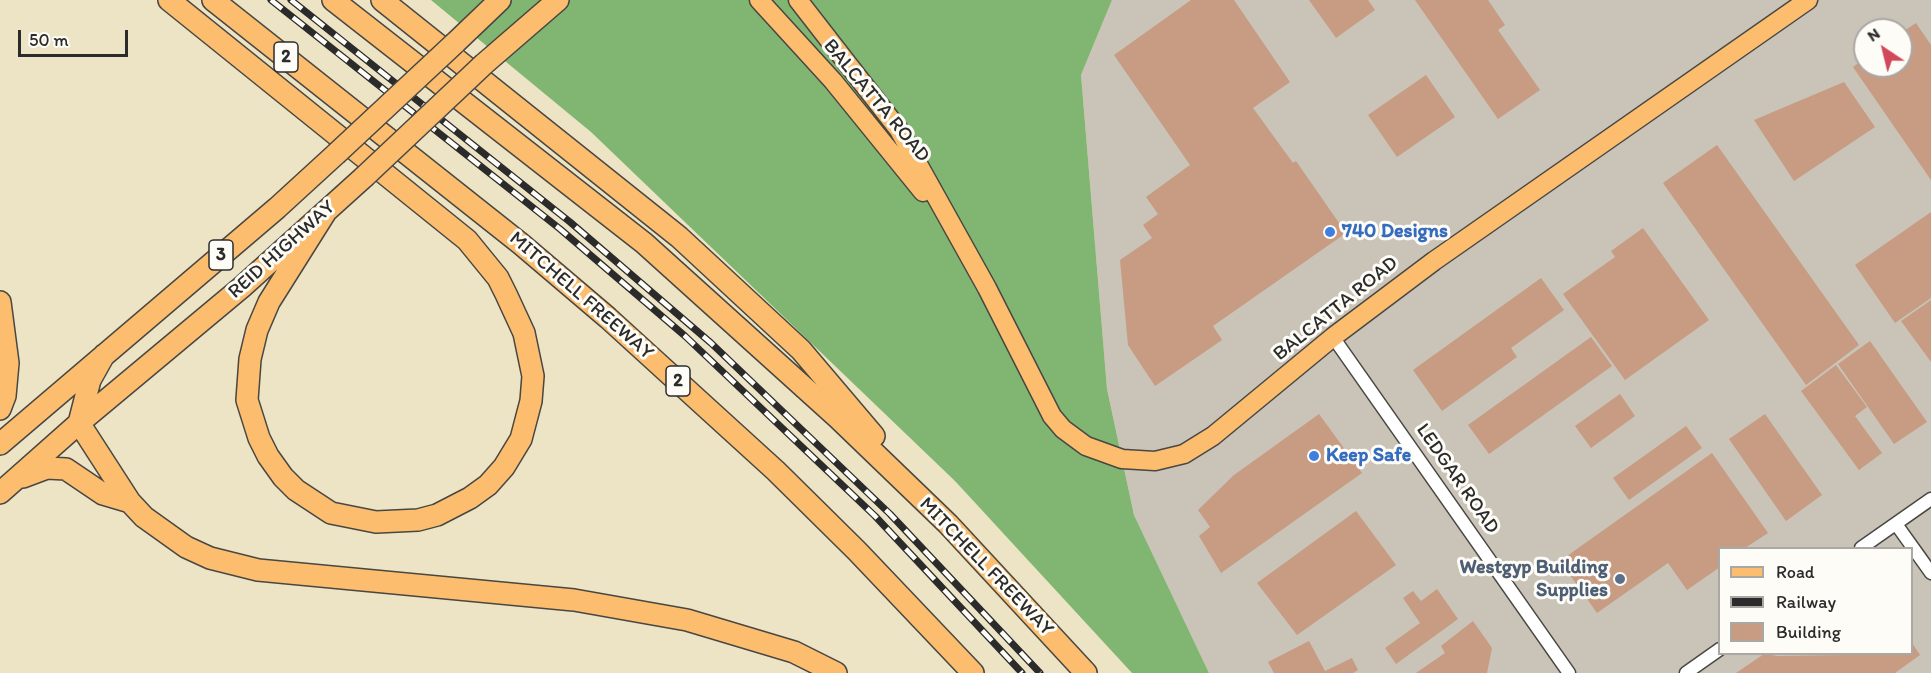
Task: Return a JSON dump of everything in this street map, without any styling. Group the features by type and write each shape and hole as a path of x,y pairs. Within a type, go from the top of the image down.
{"highway":[{"path":"169,0 467,240 498,278 524,333 533,376 531,401 524,428 504,467 488,485 470,498 437,515 418,520 376,522 331,513 296,490 283,477 259,438 247,400 250,359 257,330 269,302 325,213"},
{"name":"MITCHELL FREEWAY","path":"213,0 521,244 616,325 776,471 865,559 973,673"},
{"name":"MITCHELL FREEWAY","path":"333,0 644,243 838,418 948,524 1086,673"},
{"path":"382,0 553,134 697,253 801,350 948,524"},
{"name":"REID HIGHWAY","path":"0,444 277,208 500,0"},
{"name":"REID HIGHWAY","path":"7,486 242,287 325,213 484,64 558,0"},
{"path":"0,302 8,363 5,396 0,409"},
{"path":"104,355 90,380 79,423 130,502 161,531 186,547 210,558 258,570 574,600 687,620 794,652 836,673"},
{"path":"7,486 47,468 66,469 103,494 130,502"}],"main road":[{"name":"BALCATTA ROAD","path":"759,0 862,116 955,234"},
{"name":"BALCATTA ROAD","path":"798,0 899,130 987,288 1052,416 1063,429 1086,446 1122,459 1155,461 1184,454 1213,436 1333,337 1434,261 1797,3"}],"street":[{"name":"LEDGAR ROAD","path":"1333,337 1569,673"},
{"path":"1864,547 1931,499"},
{"path":"1896,524 1912,547"},
{"path":"1913,548 1931,573"},
{"path":"1686,673 1718,650"}],"shaded area":[{"path":"1112,0 1931,0 1931,673 1209,673 1134,515 1107,389 1081,75"}],"green space":[{"path":"431,0 1112,0 1081,75 1107,389 1134,515 1209,673 1132,673 955,481 591,132"}],"building":[{"path":"1191,0 1234,0 1290,82 1253,108 1293,163 1296,161 1346,233 1213,326 1222,340 1155,386 1128,345 1120,260 1152,238 1143,225 1158,214 1146,197 1190,165 1114,55"},
{"path":"1309,0 1368,0 1375,10 1336,38"},
{"path":"1415,0 1488,0 1505,25 1498,30 1540,90 1498,119"},
{"path":"1916,23 1931,45 1931,180 1861,78 1913,78 1913,25"},
{"path":"1426,75 1455,117 1397,157 1368,115"},
{"path":"1844,82 1875,127 1794,181 1754,120"},
{"path":"1717,145 1859,345 1806,385 1663,183"},
{"path":"1931,212 1931,298 1895,323 1855,265"},
{"path":"1643,228 1709,320 1625,380 1563,294 1615,257 1611,251"},
{"path":"1541,278 1564,310 1511,348 1517,357 1442,411 1413,370"},
{"path":"1931,300 1931,362 1901,321"},
{"path":"1591,337 1612,366 1489,454 1468,425"},
{"path":"1870,341 1927,422 1894,444 1838,364"},
{"path":"1836,365 1867,407 1855,416 1882,453 1859,470 1801,391"},
{"path":"1620,394 1635,416 1591,448 1575,426"},
{"path":"1319,414 1362,473 1221,573 1199,536 1210,527 1198,510 1234,475"},
{"path":"1765,414 1822,495 1786,521 1729,439"},
{"path":"1686,426 1702,448 1629,500 1613,478"},
{"path":"1712,453 1768,533 1747,547 1718,547 1718,568 1687,590 1668,563 1597,613 1560,561"},
{"path":"1356,511 1396,565 1297,635 1257,583"},
{"path":"1437,589 1458,619 1396,664 1385,648 1420,623 1403,598 1413,591 1421,601"},
{"path":"1473,621 1492,648 1487,673 1416,673 1445,653 1441,646"},
{"path":"1309,641 1325,671 1352,658 1358,670 1353,673 1274,673 1268,662"},
{"path":"1913,644 1920,655 1895,673 1736,673 1763,655 1913,655"}],"railway":[{"path":"271,0 560,229 685,336 875,516 1022,673"},
{"path":"291,0 570,222 711,343 890,514 1040,673"}],"place":[{"name":"740 Designs","path":"1330,232"},
{"name":"Keep Safe","path":"1314,456"},
{"name":"Westgyp Building Supplies","path":"1620,579"}]}
